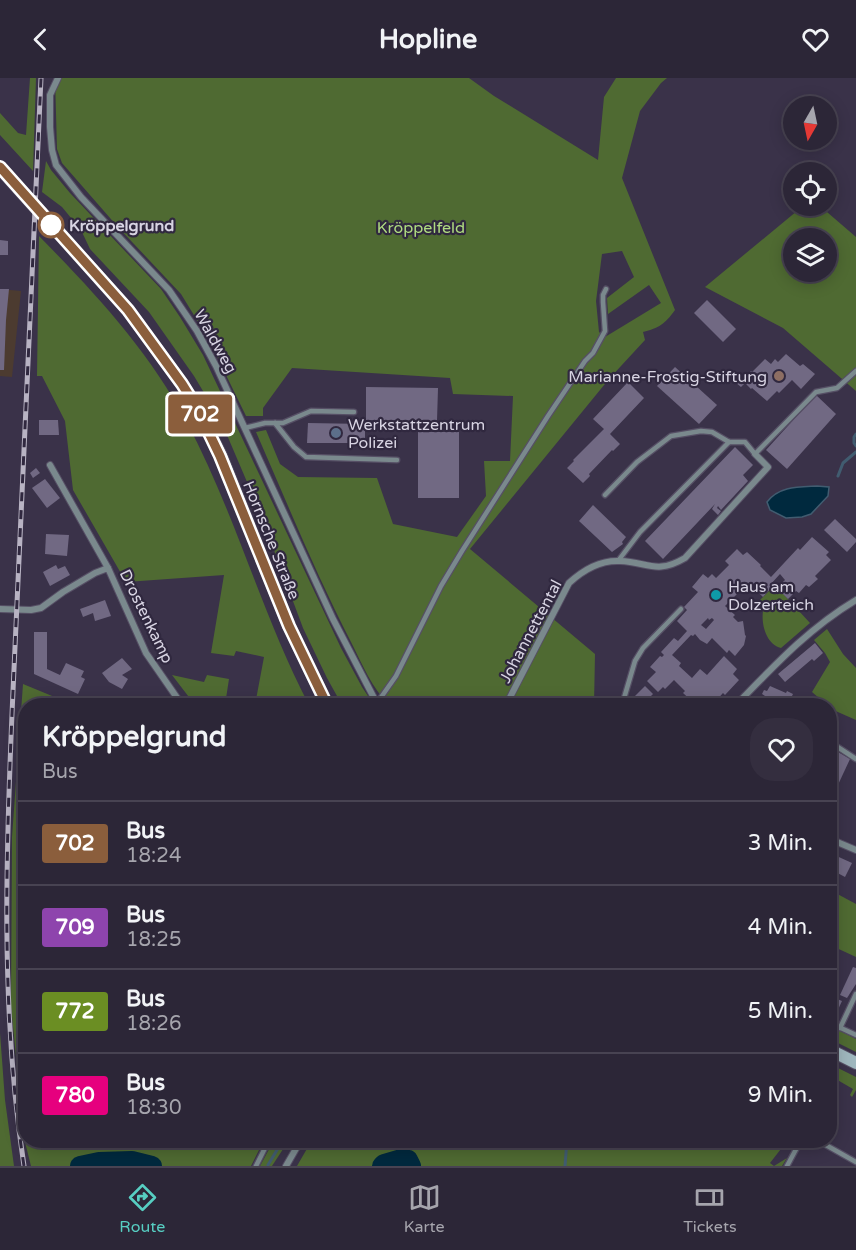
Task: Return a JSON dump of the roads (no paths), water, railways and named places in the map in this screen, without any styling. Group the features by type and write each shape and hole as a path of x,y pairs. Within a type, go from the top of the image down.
{"main road":[{"name":"Hornsche Straße","path":"0,168 128,310 159,350 197,408 220,456 289,626 324,698"},
{"path":"837,1054 856,1063"}],"street":[{"name":"Waldweg","path":"58,78 50,95 52,150 56,165 81,197 169,290 196,331 216,366 333,619 375,698"},
{"name":"Johannettental","path":"510,698 569,583 579,574 594,566 618,561 664,567 685,558 768,467 755,454"},
{"name":"Drostenkamp","path":"50,465 108,568 147,653 177,698"},
{"name":"Drostenkamp","path":"0,609 41,608 87,577 108,568"},
{"path":"744,696 788,651 817,626 856,600"},
{"path":"837,842 856,850"},
{"path":"286,1166 296,1148"}],"lane":[{"path":"382,698 396,676 441,586 462,551 548,416 585,361 593,353 605,331 603,295 606,289"},
{"path":"606,495 637,462 670,436 701,430 712,432 729,442 745,442 755,454 816,392 837,388 856,371"},
{"path":"245,428 265,423 283,423 311,411 354,412"},
{"path":"275,423 294,447 306,457 397,460"},
{"path":"618,561 640,532 729,442"},
{"path":"624,698 635,661 644,648 681,609"},
{"path":"837,747 856,759"},
{"path":"840,1028 856,994"},
{"path":"837,1026 856,1035"},
{"path":"256,1166 265,1148"},
{"path":"787,1166 797,1148"},
{"path":"831,1148 856,1162"}],"water":[{"path":"829,487 828,496 811,514 786,518 770,510 767,502 777,493 790,488"}],"waterway":[{"path":"856,434 854,437 856,446"},
{"path":"838,476 843,463 856,452"},
{"path":"268,1165 278,1148"},
{"path":"565,1166 566,1148"},
{"path":"382,1166 401,1159 408,1160 411,1166"},
{"path":"80,1166 99,1162 132,1161 152,1166"}],"railway":[{"path":"18,1122 8,989 8,810 41,78"},
{"path":"22,1148 24,1166"}],"place":[{"name":"Kröppelgrund","path":"51,225"},
{"name":"Marianne-Frostig-Stiftung","path":"779,376"},
{"name":"Werkstattzentrum Polizei","path":"336,433"},
{"name":"Haus am Dolzerteich","path":"716,595"}],"park label":[{"name":"Kröppelfeld","path":"421,227"}]}
